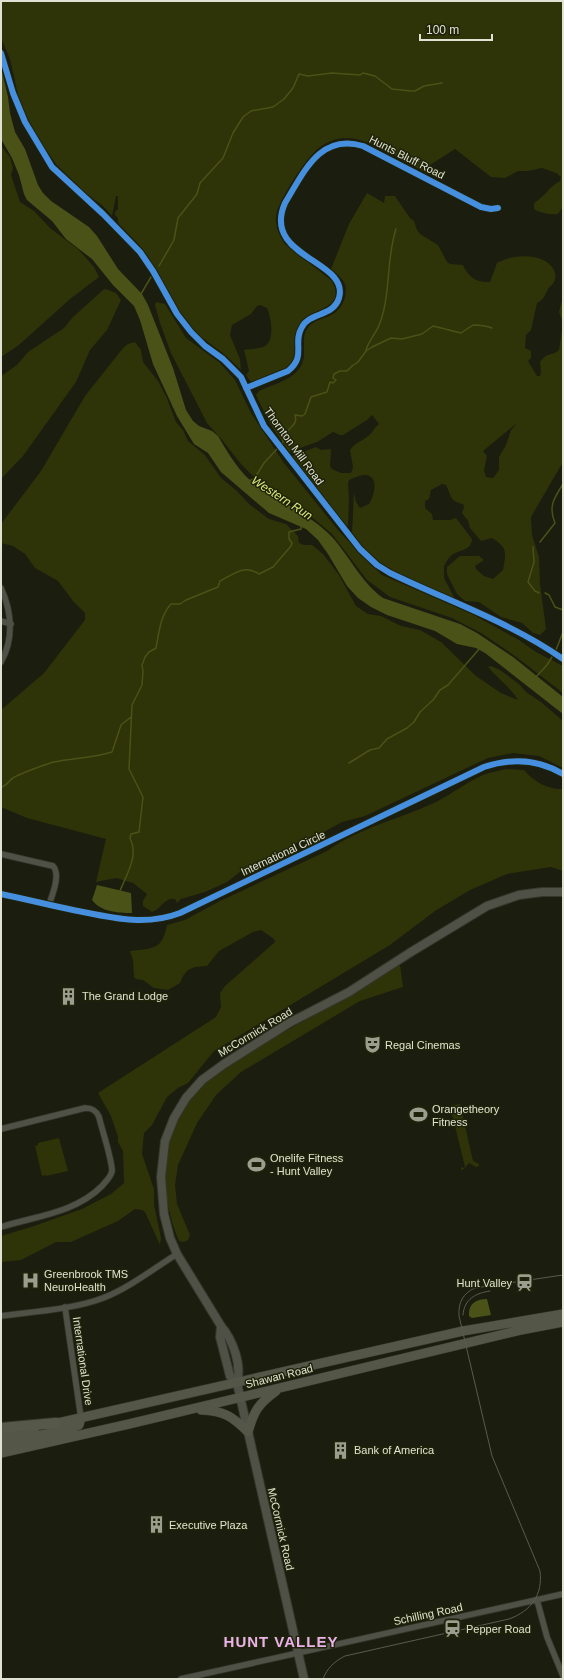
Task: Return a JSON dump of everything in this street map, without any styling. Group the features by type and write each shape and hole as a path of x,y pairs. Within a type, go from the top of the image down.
{"highway":[{"path":"1,1428 56,1423"}],"main road":[{"name":"McCormick Road","path":"304,1679 237,1383 230,1376 220,1338 221,1326 177,1254 169,1234 163,1207 162,1188 162,1154 165,1141 174,1118 186,1098 202,1080 272,1033 349,992 487,906 519,895 542,892 563,892"},
{"name":"Shawan Road","path":"1,1453 240,1398 544,1321 563,1314"},
{"name":"Shawan Road","path":"1,1435 463,1331 544,1321 563,1322"},
{"path":"192,1409 213,1411 228,1415 236,1420 248,1432 258,1406 280,1388"},
{"path":"1,1444 72,1428 80,1425 81,1418"}],"street":[{"name":"Thornton Mill Road","path":"1,53 13,93 24,122 52,167 103,214 140,252 153,270 177,314 186,326 205,346 234,368 241,377 256,411 272,437 350,538 373,562 390,573 492,618 563,659"},
{"name":"Hunts Bluff Road","path":"246,388 288,371 293,367 298,359 298,337 302,326 307,321 328,312 333,308 339,298 339,287 334,277 292,246 283,233 280,222 282,209 285,202 310,163 321,152 327,148 342,144 349,143 363,146 481,207 491,209 498,208"},
{"path":"1,588 5,597 11,624 7,647 1,662"},
{"path":"1,621 11,624"},
{"name":"International Circle","path":"1,894 125,920 144,920 170,916 484,767 500,762 519,760 542,764 563,774"},
{"path":"1,854 53,866 55,869 56,878 49,905"},
{"path":"1,1129 85,1108 92,1109 99,1117 112,1168 109,1179 90,1197 63,1210 1,1227"},
{"path":"1,1316 65,1307 90,1302 108,1296 177,1254"},
{"name":"International Drive","path":"65,1307 81,1418"},
{"name":"Schilling Road","path":"180,1679 563,1594"},
{"path":"537,1600 547,1637 563,1676"}],"shaded area":[{"path":"1,1 563,1 562,208 558,214 542,213 534,209 534,203 560,181 561,177 556,173 542,168 528,171 518,171 505,178 491,177 455,149 430,165 428,174 388,152 365,142 355,139 342,138 326,143 314,152 308,159 287,190 278,209 276,223 281,238 285,244 332,281 335,290 335,297 332,303 327,307 302,321 297,332 295,357 289,368 255,383 250,381 246,375 249,371 244,350 263,347 270,340 271,323 267,308 260,305 257,306 251,314 232,325 230,335 240,359 241,370 224,354 204,339 202,341 178,313 156,272 139,248 140,246 118,223 118,218 115,215 115,212 118,209 118,196 116,196 112,216 103,206 84,192 56,164 25,118 10,59 1,38"},
{"path":"1,67 15,132 25,149 38,185 51,201 89,227 97,236 118,269 142,294 148,305 173,368 186,410 193,421 199,426 212,431 218,436 245,476 257,486 306,516 324,529 375,592 383,598 460,624 477,633 513,657 563,697 563,714 485,653 476,648 457,644 435,631 387,615 358,598 347,586 318,540 306,529 269,513 221,472 208,453 194,444 177,416 153,364 140,320 134,306 113,285 92,259 66,239 52,221 27,200 12,158 1,139"},
{"path":"1,146 10,157 13,168 11,175 20,202 34,211 50,228 79,250 94,267 99,277 70,299 19,345 1,357"},
{"path":"367,193 384,203 385,196 395,196 410,218 414,221 420,234 438,245 447,262 450,264 463,265 470,276 477,280 490,282 497,263 511,258 528,256 536,258 550,264 554,270 554,282 548,289 543,299 537,303 531,330 526,335 525,348 531,351 531,358 528,361 537,376 540,376 540,362 545,356 559,350 563,323 563,462 531,517 532,535 539,557 540,584 546,629 540,635 533,633 522,623 501,617 479,602 465,601 457,594 447,574 447,567 460,556 479,556 484,560 475,566 476,569 484,576 493,579 503,570 505,551 501,545 492,538 481,541 470,528 468,521 462,513 464,507 463,504 453,500 446,485 442,484 431,490 429,499 425,501 425,508 432,514 433,520 450,520 456,518 472,539 467,548 451,556 444,566 444,578 456,601 385,567 358,543 352,533 354,492 356,502 360,508 369,504 374,492 373,479 370,476 359,476 349,480 348,526 342,523 292,456 316,447 321,450 331,449 330,466 332,469 341,473 351,473 353,467 350,450 357,443 370,435 379,424 372,415 367,420 343,435 333,432 317,442 289,452 269,422 256,395 259,391 290,377 301,367 303,359 304,336 307,329 315,322 330,316 340,308 344,300 346,291 345,286 341,278 331,269 349,224","holes":["517,423 511,430 506,445 499,457 499,470 493,478 486,477 484,470 487,456 483,451"]},
{"path":"106,289 116,293 121,300 107,330 90,350 76,382 23,456 1,479 1,376 17,365 28,352 64,328 73,317"},
{"path":"563,296 563,323 559,312"},
{"path":"156,302 165,304 186,338 220,363 235,380 251,413 284,463 338,530 368,562 382,575 472,614 519,640 536,652 563,666 563,693 515,656 481,633 452,618 390,597 367,580 332,534 301,508 258,481 241,464 207,423 171,353 160,323 155,305"},
{"path":"135,342 141,350 143,362 158,381 166,396 176,422 183,430 188,441 205,455 221,478 237,491 249,504 269,519 286,524 298,536 299,543 304,545 312,545 323,554 339,575 356,606 368,614 381,616 401,626 420,630 441,642 476,676 501,693 518,700 512,691 488,667 491,666 500,670 519,684 526,692 541,702 563,721 563,768 539,756 513,753 488,758 365,816 342,822 322,833 294,844 276,858 241,871 227,882 205,892 181,899 177,903 175,899 168,900 152,912 143,906 143,901 147,894 133,883 116,878 96,882 106,839 27,818 1,807 1,710 44,673 85,620 85,613 73,601 58,581 35,568 25,554 13,546 1,543 1,524 41,471 85,396 123,348 128,344"},
{"path":"506,769 524,770 541,784 552,788 563,789 563,871 551,867 507,874 470,890 435,911 390,945 214,1051 188,1083 178,1088 167,1097 152,1125 144,1133 142,1154 154,1189 154,1205 161,1238 160,1245 145,1212 135,1209 118,1221 71,1242 56,1242 21,1260 1,1262 1,1236 82,1209 111,1194 124,1183 123,1151 118,1142 118,1137 111,1116 98,1093 216,1017 221,1007 220,993 225,986 275,942 274,939 261,930 253,932 219,951 207,966 195,967 188,970 180,983 168,990 154,988 143,980 136,979 134,977 133,960 130,951 156,946 162,939 167,925 185,920 220,901 327,851 367,829 438,801 483,775"},
{"path":"97,885 131,893 132,913 110,911 96,904 92,900"},
{"path":"400,965 403,987 360,1001 241,1072 216,1095 197,1123 178,1165 175,1185 177,1204 190,1235 188,1240 184,1242 179,1241 172,1222 168,1201 165,1180 166,1159 169,1139 176,1119 186,1102 205,1082 243,1057"},
{"path":"460,1104 473,1161 479,1164 479,1166 476,1167 469,1163 464,1169 461,1170 461,1167 465,1167 450,1106"},
{"path":"59,1138 68,1171 42,1176 35,1146 38,1145 38,1143"},
{"path":"487,1299 491,1315 472,1318 469,1316 471,1305 476,1301"}],"waterway":[{"path":"159,266 174,240 178,218 197,194 200,183 223,158 233,133 243,117 251,111 273,107 284,99 293,88 299,74 308,76 332,73 360,75 363,73 375,76 392,89 411,91 415,91 424,86 442,83"},
{"path":"366,350 379,326 386,300 391,252 396,229"},
{"path":"141,294 151,277"},
{"path":"282,445 285,435 296,421 295,415 302,416 305,414 311,397 327,392 330,382 333,383 336,380 333,378 334,374 340,371 347,371 358,362 366,351 372,347 391,338 402,339 422,334 433,326 461,333 473,325 492,328"},
{"name":"Western Run","path":"248,481 254,479 264,463 277,449"},
{"path":"540,542 555,523 552,507 563,484"},
{"name":"Western Run","path":"120,891 133,858 130,838 131,834 139,832 143,797 129,769 132,705 142,685 142,665 149,652 156,648 160,625 164,614 171,604 180,604 186,600 218,587 220,581 239,571 249,570 259,574 273,567 291,546 292,543 289,539 289,532 301,529 301,525"},
{"path":"533,547 534,562 528,582 535,591 539,593"},
{"path":"545,593 549,595 555,607 563,610"},
{"path":"556,650 563,632"},
{"path":"349,763 370,750 379,748 387,739 407,728 414,722 420,712 433,700 440,690 448,685 480,648"},
{"path":"536,677 552,657"},
{"path":"1,787 5,786 16,776 50,763 98,756 112,752 121,725 131,717"}],"tram line":[{"path":"323,1679 332,1665 345,1656 509,1619 524,1612 534,1601 540,1588 540,1571 492,1456 459,1316 459,1307 464,1296 475,1288 563,1275"},
{"path":"463,1315 468,1301 480,1293 490,1291"}],"cycle path":[{"path":"1,53 13,93 25,122 52,167 103,214 140,252 153,271 177,314 191,332 205,346 223,359 241,377 264,426 360,549 377,565 390,573 500,623 522,634 563,659"},
{"path":"246,388 288,371 297,360 298,339 302,327 310,319 327,312 336,304 339,298 339,285 332,275 294,247 285,236 281,221 285,203 299,179 315,158 324,150 335,145 348,143 363,146 481,207 491,209 498,208"},
{"path":"1,894 113,918 140,920 167,917 180,913 484,767 514,761 544,765 563,774"}],"place":[{"name":"The Grand Lodge","path":"69,996"},
{"name":"Regal Cinemas","path":"372,1045"},
{"name":"Orangetheory Fitness","path":"419,1115"},
{"name":"Onelife Fitness - Hunt Valley","path":"257,1164"},
{"name":"Greenbrook TMS NeuroHealth","path":"31,1280"},
{"name":"Hunt Valley","path":"525,1283"},
{"name":"Bank of America","path":"341,1450"},
{"name":"Executive Plaza","path":"156,1525"},
{"name":"Pepper Road","path":"453,1629"}],"district":[{"name":"HUNT VALLEY","path":"281,1642"}]}
